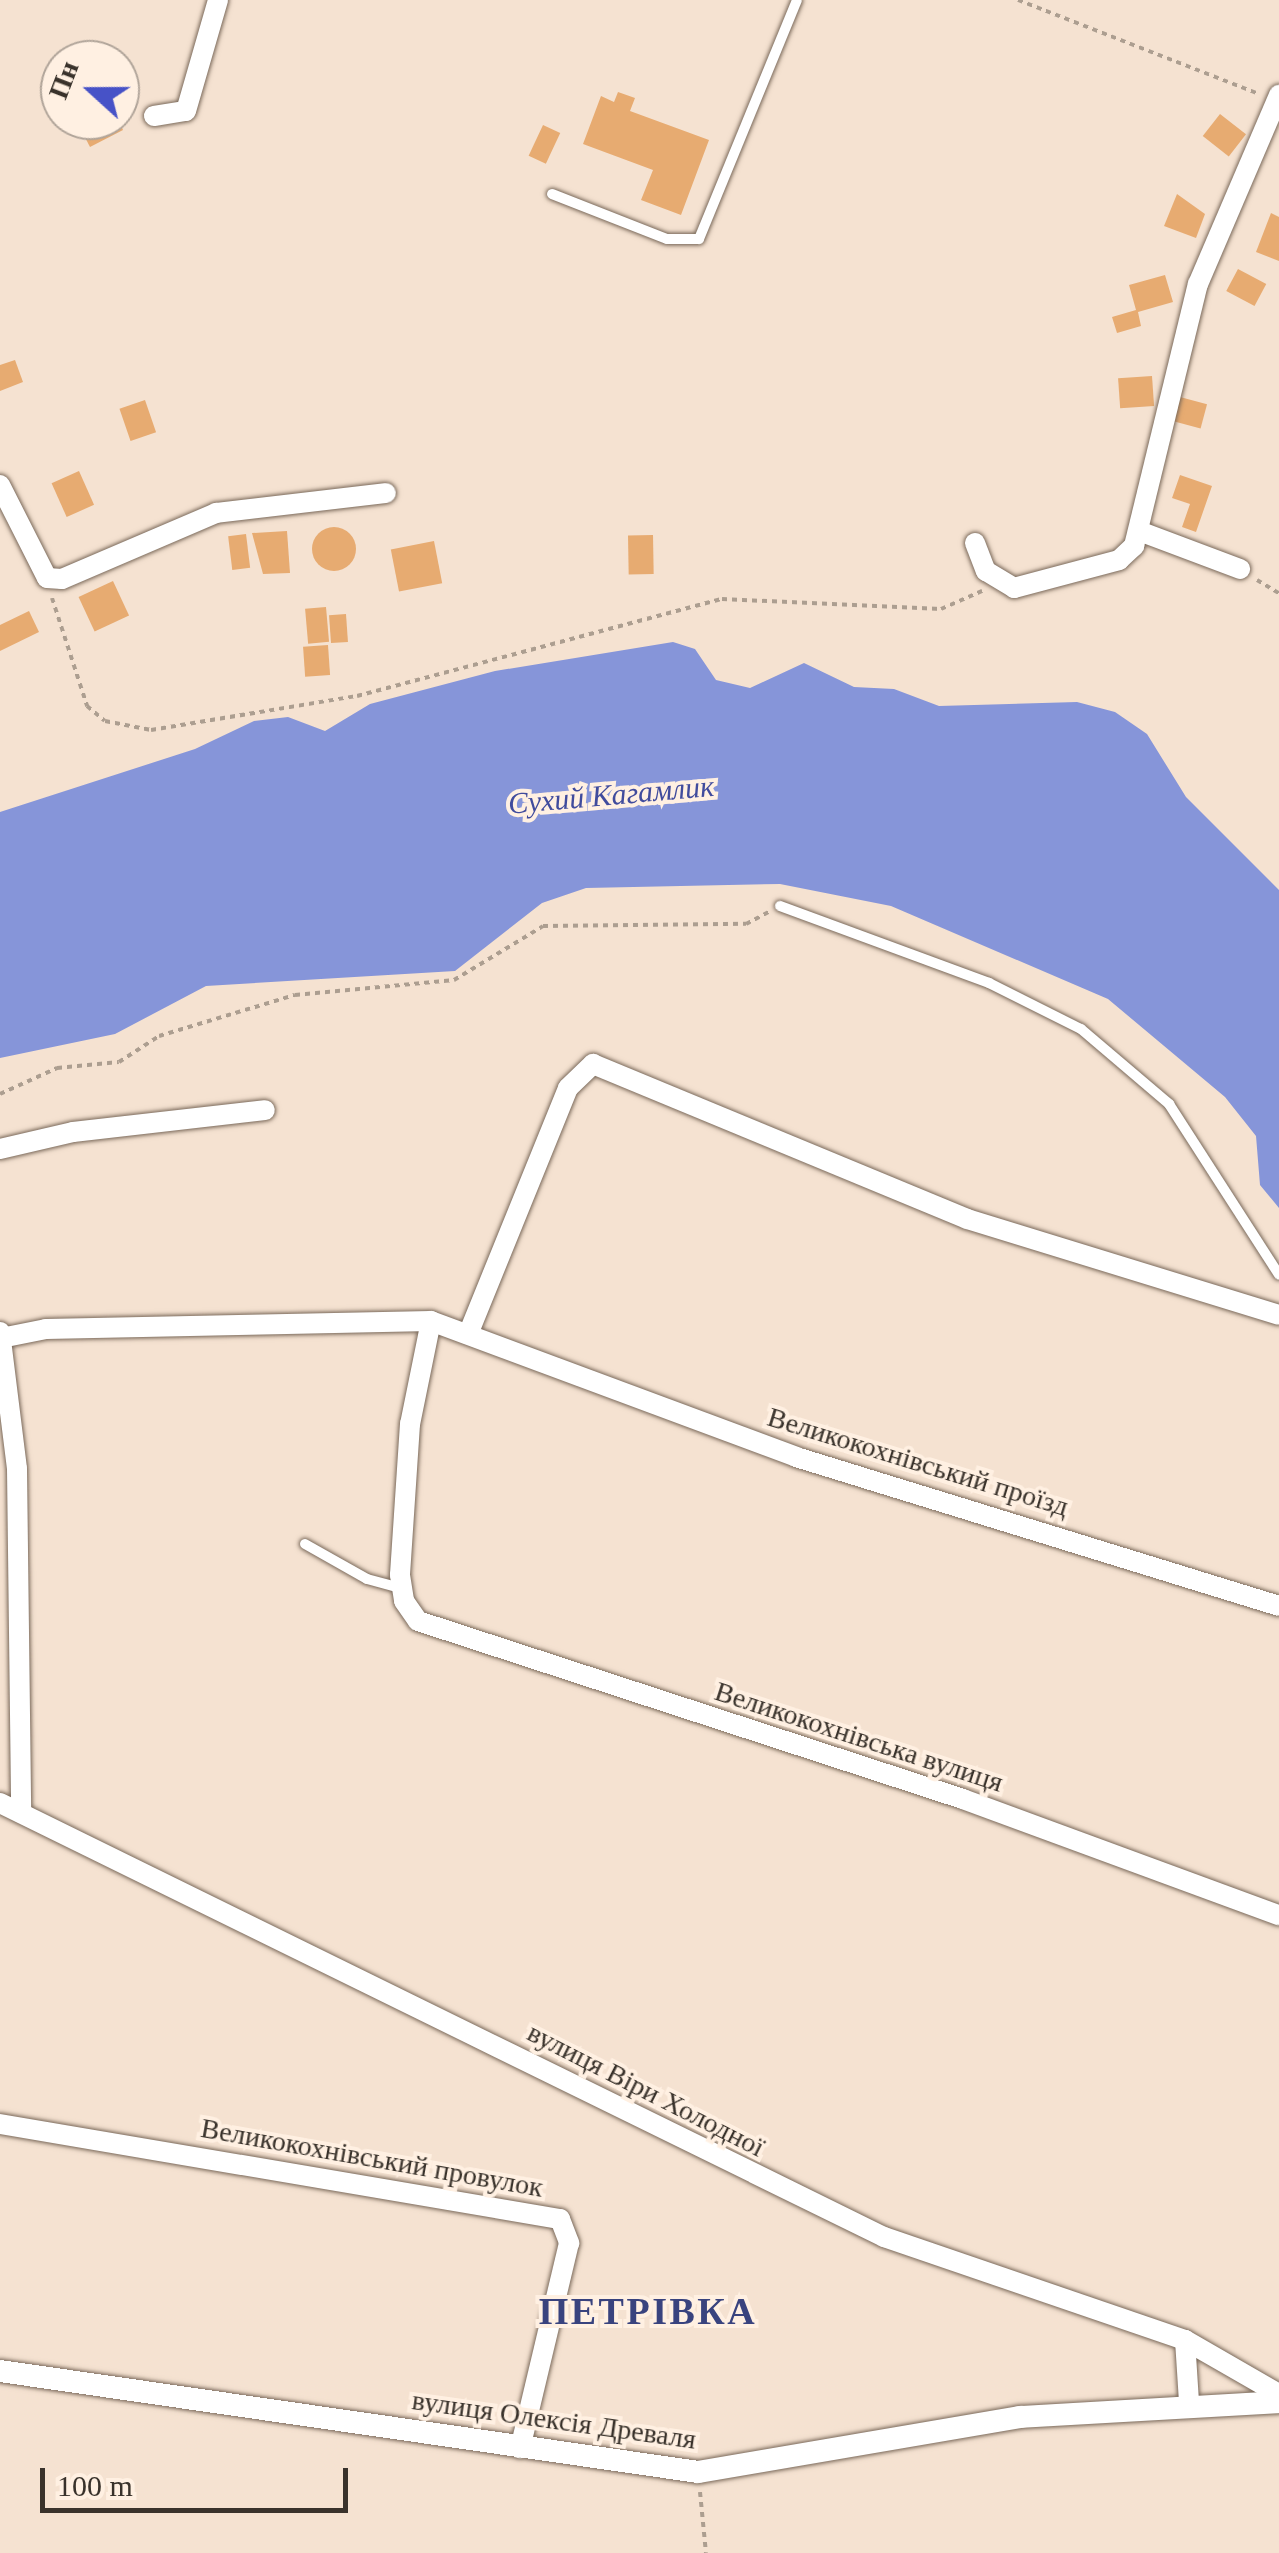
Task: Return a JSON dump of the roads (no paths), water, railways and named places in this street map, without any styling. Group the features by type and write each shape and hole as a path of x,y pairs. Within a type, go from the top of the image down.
{"street":[{"path":"154,116 186,111 218,0"},
{"path":"975,543 998,584 1055,582 1119,560 1139,531 1198,284 1278,98"},
{"path":"0,485 47,578 216,512 386,493"},
{"path":"1139,531 1240,569"},
{"path":"470,1332 568,1088 593,1064 967,1219 1279,1315"},
{"path":"0,1149 73,1132 265,1110"},
{"path":"21,1812 17,1469 1,1335 82,1328 432,1321 410,1424 402,1588"},
{"name":"Великокохнівський проїзд","path":"432,1321 796,1457 1279,1606"},
{"name":"Великокохнівська вулиця","path":"402,1588 418,1620 964,1798 1279,1916"},
{"name":"вулиця Віри Холодної","path":"0,1803 884,2237 1185,2340 1279,2398"},
{"name":"Великокохнівський провулок","path":"0,2124 560,2220 569,2243 520,2448"},
{"path":"1185,2340 1189,2402"},
{"name":"вулиця Олексія Древаля","path":"0,2371 698,2472 1020,2417 1279,2398"}],"lane":[{"path":"552,194 667,239 699,239 797,0"},
{"path":"780,906 989,983 1081,1029 1169,1104 1279,1275"},
{"path":"305,1544 367,1580 402,1588"}],"water":[{"name":"Сухий Кагамлик","path":"673,642 695,649 716,680 750,688 804,663 854,687 894,689 939,706 1077,702 1115,712 1147,734 1186,797 1279,890 1279,1208 1260,1185 1256,1136 1225,1097 1108,999 891,906 780,884 586,888 542,903 455,971 206,986 115,1034 0,1058 0,812 195,749 254,721 288,717 325,731 370,704 495,671"}],"district":[{"name":"ПЕТРІВКА","path":"648,2312"}]}
